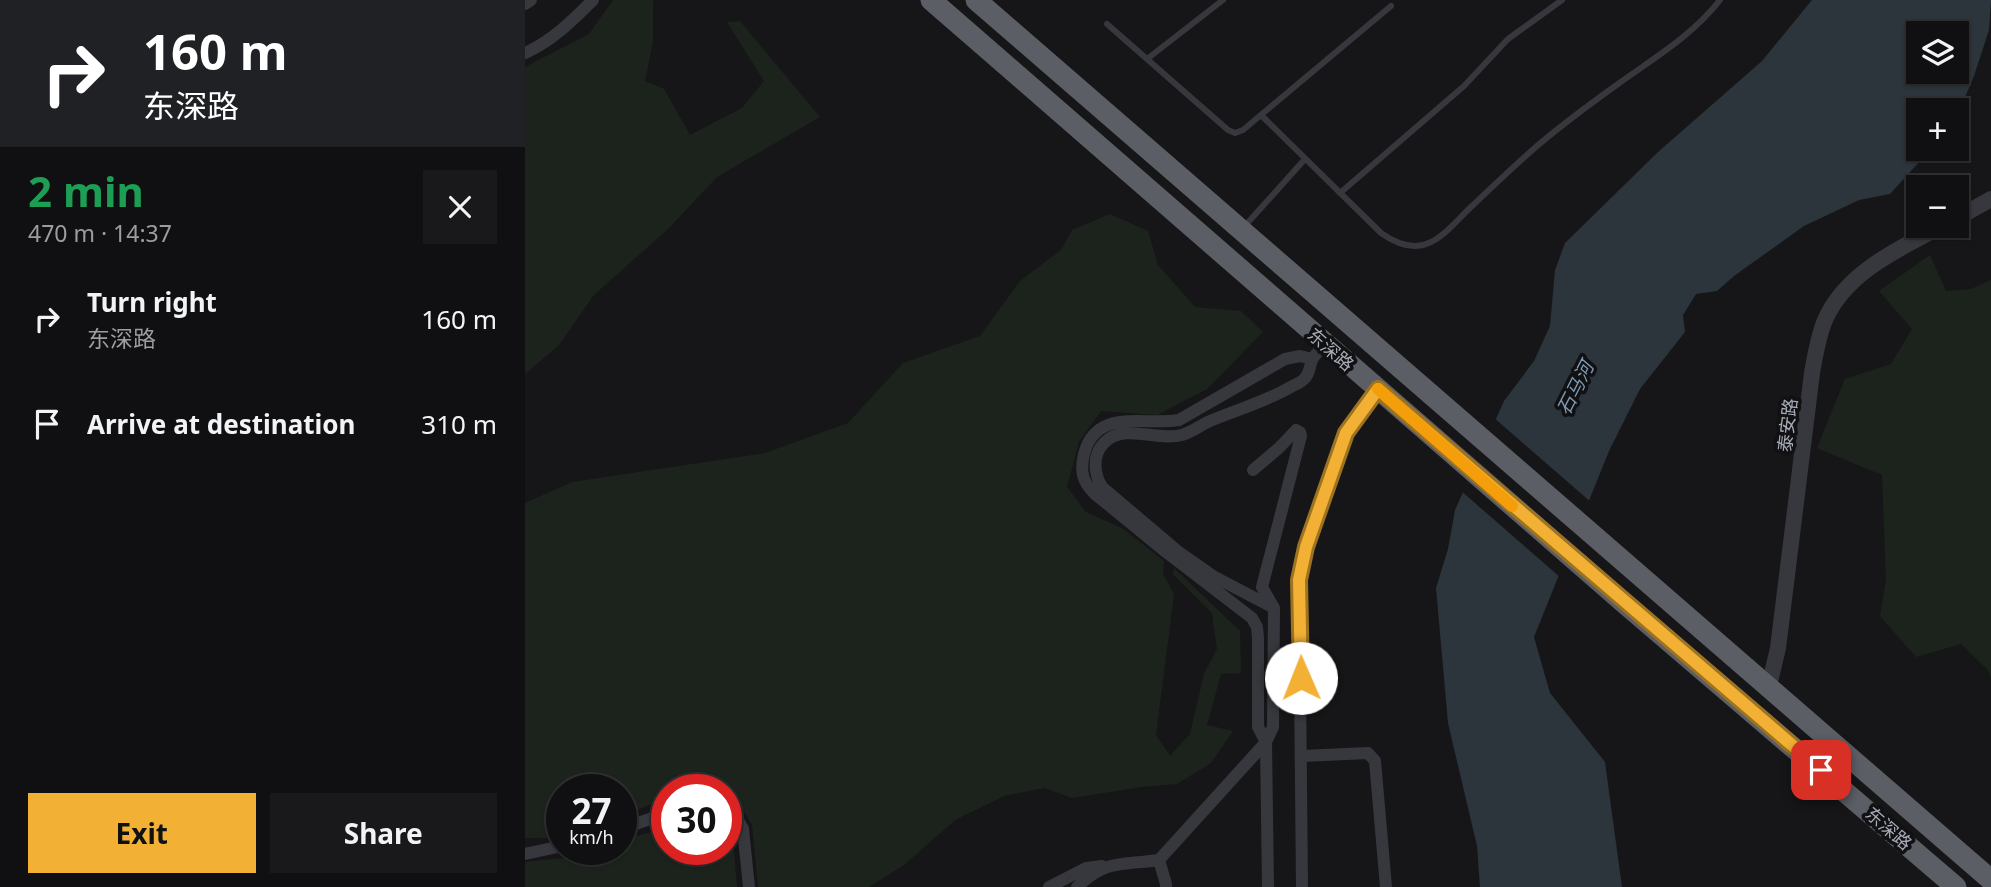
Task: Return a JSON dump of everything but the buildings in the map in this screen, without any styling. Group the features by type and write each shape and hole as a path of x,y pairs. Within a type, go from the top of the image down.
{"highway":[{"name":"东深路","path":"931,0 1319,352 1378,389 1957,887"},
{"name":"东深路","path":"976,0 1991,880"}],"street":[{"path":"525,4 531,0"},
{"path":"525,53 541,46 593,0"},
{"path":"1969,211 1991,199"},
{"name":"泰安路","path":"1769,686 1778,648 1812,373 1825,319 1841,295 1860,275 1882,258 1920,238"},
{"path":"1274,608 1213,576 1180,553 1102,487 1096,478 1094,466 1104,442 1118,434 1174,437 1271,398 1304,380 1319,352"},
{"path":"1268,887 1266,742 1258,727 1257,627 1252,618 1095,494 1082,478 1082,462 1092,436 1104,426 1118,421 1179,420 1285,359 1319,352"},
{"path":"1302,887 1299,580 1302,562 1346,433 1378,389"},
{"path":"1049,887 1086,868 1159,860 1266,742 1273,727 1274,608 1262,587 1300,432 1293,432 1253,470"},
{"path":"1301,756 1367,753 1375,761 1386,887"},
{"path":"742,827 750,887"},
{"path":"525,855 546,850"},
{"path":"1159,860 1166,887"},
{"path":"1077,887 1106,866"}],"lane":[{"path":"1147,59 1223,0"},
{"path":"1340,192 1464,86 1508,39 1562,0"},
{"path":"1261,115 1381,233 1392,241 1417,246 1430,243 1540,144 1669,49 1697,26 1720,0"},
{"path":"1107,24 1232,132 1239,133 1391,6"},
{"path":"1241,230 1305,159"}],"shaded area":[{"path":"613,0 654,0 653,42 645,81 664,89 690,135 742,108 764,81 727,22 740,21 820,117 717,177 668,229 593,296 559,345 525,374 525,67 589,34"},
{"path":"1110,214 1148,231 1158,265 1195,307 1241,311 1263,332 1207,389 1157,415 1101,411 1079,442 1067,487 1086,512 1122,528 1164,561 1163,574 1174,594 1156,735 1170,756 1190,734 1204,674 1217,649 1212,613 1173,574 1174,568 1240,631 1241,673 1221,674 1207,725 1233,731 1211,763 1177,784 1072,798 1044,788 1004,796 955,820 904,865 869,887 758,887 752,825 742,809 742,774 651,774 651,804 637,810 637,774 546,774 546,838 525,838 525,503 572,482 765,453 848,423 903,363 980,336 1020,281 1061,250 1072,230"},
{"path":"1930,255 1946,291 1971,289 1991,280 1991,677 1988,670 1961,644 1916,657 1880,616 1886,580 1882,475 1817,448 1845,379 1891,364 1912,329 1879,291"},
{"path":"651,832 651,865 735,865 737,887 525,887 525,862 546,860 546,865 637,865 637,836"}],"water":[{"name":"石马河","path":"1812,0 1991,0 1989,30 1965,98 1906,98 1906,161 1920,161 1890,194 1859,200 1804,226 1717,291 1696,294 1683,315 1685,332 1640,389 1609,451 1534,637 1550,693 1605,762 1622,887 1480,887 1477,846 1448,723 1436,588 1448,549 1455,510 1504,401 1534,361 1550,326 1555,270 1565,243 1658,152 1762,61"}],"pier":[{"path":"1493,417 1592,503 1561,578 1460,490"}],"slow traffic":[{"path":"1378,389 1512,506"}],"route":[{"path":"1301,678 1299,580 1302,562 1346,433 1378,389 1821,770"}]}
